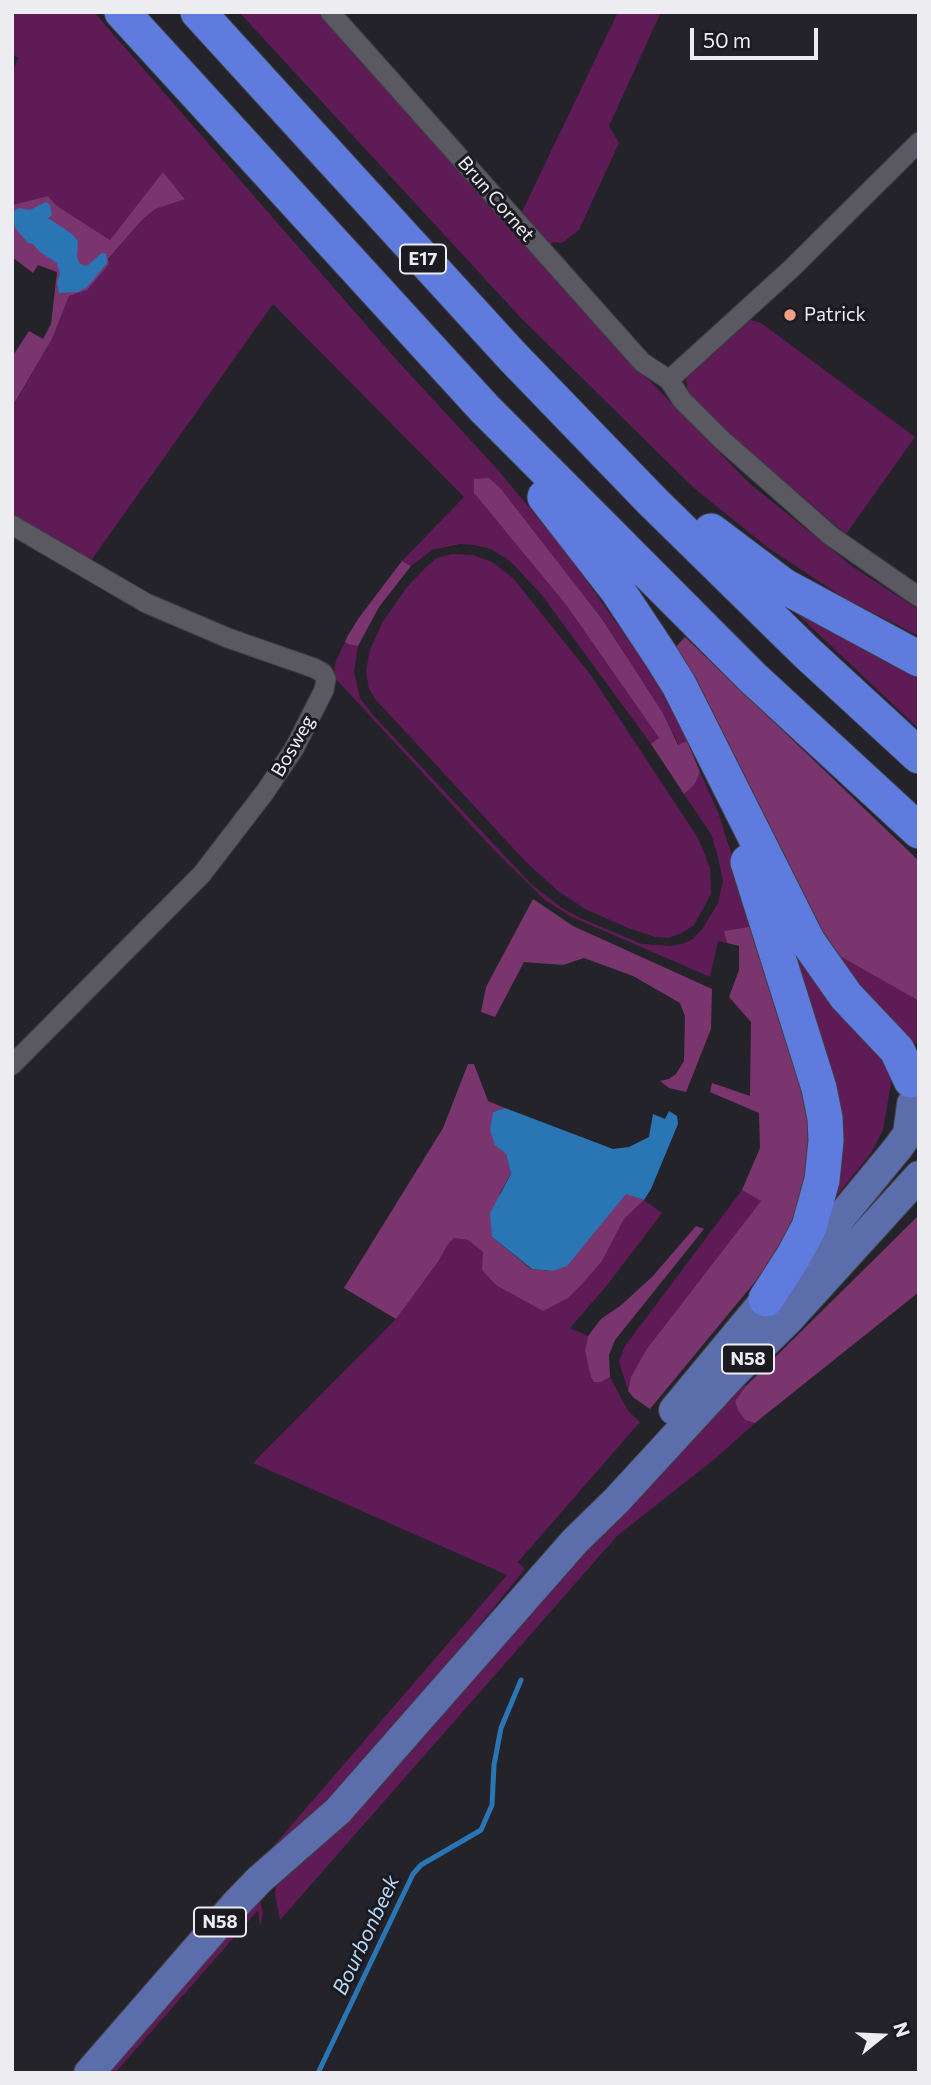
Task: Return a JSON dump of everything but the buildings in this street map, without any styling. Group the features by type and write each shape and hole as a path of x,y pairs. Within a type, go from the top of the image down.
{"highway":[{"path":"122,12 484,408 752,677 919,831"},
{"name":"E17","path":"198,12 512,356 652,501 806,652 919,756"},
{"path":"484,408 519,468 589,553 654,645 678,685 820,962 846,996 897,1051 915,1091"},
{"path":"652,501 688,512 724,543 784,586 919,659"},
{"path":"716,762 815,1076 825,1118 825,1160 814,1212 793,1257 766,1299"}],"main road":[{"name":"N58","path":"89,2073 235,1905 338,1811 575,1541 659,1429 766,1299 794,1274 897,1149 908,1134 915,1091"},
{"name":"N58","path":"575,1541 615,1502 732,1375 789,1319 919,1176"}],"street":[{"name":"Brun Cornet","path":"330,12 642,362 669,380 682,400 722,440 831,536 919,597"},
{"path":"669,380 792,268 919,142"},
{"name":"Bosweg","path":"12,525 146,603 228,638 314,668 323,673 326,679 324,690 293,749 265,792 202,874 12,1065"}],"shaded area":[{"path":"12,12 94,12 394,357 498,470 567,553 653,675 687,741 679,745 663,713 602,619 501,489 474,493 567,606 659,738 651,744 541,594 510,561 491,549 460,544 432,550 411,566 402,561 464,497 273,304 90,562 12,517 12,408 52,339 69,296 78,293 100,274 109,264 108,260 142,220 155,209 185,198 163,173 110,240 57,206 48,196 12,205 12,71 19,58 12,54"},
{"path":"239,12 318,12 617,347 749,483 853,567 919,610 919,636 844,598 767,547 694,488 521,318"},
{"path":"618,12 661,12 609,126 619,143 579,230 562,243 553,242 550,246 519,218"},
{"path":"163,172 185,199 155,209 108,259 109,264 87,290 69,296 52,339 12,407 12,357 29,331 43,339 51,324 57,272 38,265 33,273 12,257 12,205 48,196 57,206 110,240"},
{"path":"750,320 761,323 915,437 846,534 688,396 686,379"},
{"path":"489,478 501,489 602,619 663,713 678,745 687,741 700,772 695,784 684,794 651,744 659,738 567,606 474,493 474,479"},
{"path":"452,554 473,555 492,562 513,578 590,674 698,838 710,868 711,894 694,925 682,933 668,938 655,937 628,928 585,909 558,891 526,862 376,700 369,689 366,671 370,650 382,623 407,587 424,569 437,558"},
{"path":"402,561 411,566 379,607 358,646 345,642 358,619"},
{"path":"773,591 919,673 919,729"},
{"path":"685,637 919,861 919,1001 829,950 672,651"},
{"path":"345,642 358,646 354,672 360,698 373,715 531,884 580,918 642,944 672,946 685,943 703,928 718,903 723,881 717,853 711,834 684,794 695,784 700,772 718,812 754,926 724,931 727,943 718,941 710,977 572,917 545,900 493,849 335,678 333,675 336,661"},
{"path":"533,899 573,926 712,989 711,1029 686,1092 669,1088 660,1081 676,1074 684,1061 685,1016 680,1003 633,976 584,958 563,965 524,962 495,1017 481,1012 486,987"},
{"path":"776,911 884,1049 892,1077 883,1130 871,1153 832,1202"},
{"path":"754,926 808,1112 816,1150 797,1223 754,1283 650,1409 628,1391 631,1377 646,1350 761,1201 742,1190 760,1148 759,1113 710,1092 712,1083 750,1096 751,1022 729,997 739,970 739,946 727,943 724,931"},
{"path":"829,950 919,1001 919,1042 913,1045 888,1020"},
{"path":"468,1064 474,1064 488,1101 505,1108 493,1112 495,1144 506,1154 511,1174 500,1193 492,1237 531,1269 553,1271 626,1193 644,1200 624,1219 602,1261 583,1283 568,1298 543,1311 496,1285 482,1270 483,1252 468,1240 454,1238 396,1319 344,1288 443,1128"},
{"path":"742,1190 761,1201 646,1350 631,1377 628,1391 619,1361 625,1346"},
{"path":"644,1200 662,1213 608,1284 570,1328 588,1336 585,1350 601,1382 610,1377 628,1411 640,1422 518,1562 525,1569 370,1760 324,1810 264,1857 507,1575 253,1463 396,1319 454,1238 468,1240 484,1253 568,1298 602,1261 624,1219"},
{"path":"919,1215 919,1292 755,1423 745,1420 735,1401 746,1386"},
{"path":"696,1226 704,1229 615,1340 609,1355 610,1377 594,1382 585,1350 588,1336 601,1319 652,1277"},
{"path":"744,1383 746,1386 735,1401 745,1420 755,1423 717,1457 617,1536 280,1920 276,1885 573,1559"},
{"path":"259,1895 263,1914 260,1926 258,1910 115,2073 103,2073"}],"water":[{"path":"46,202 50,205 52,215 48,218 78,241 77,257 80,264 87,266 102,253 106,254 107,263 87,287 78,292 59,293 57,282 60,274 57,263 28,243 15,228 12,212 19,208 30,210"},
{"path":"505,1108 613,1149 629,1147 649,1137 653,1114 665,1119 669,1111 677,1116 678,1124 644,1200 626,1194 567,1266 553,1271 532,1269 492,1237 490,1213 511,1174 506,1154 495,1145 490,1130 493,1112"}],"waterway":[{"name":"Bourbonbeek","path":"318,2073 413,1874 421,1865 481,1830 492,1805 494,1765 501,1728 521,1680"}],"place":[{"name":"Patrick","path":"790,315"}]}
